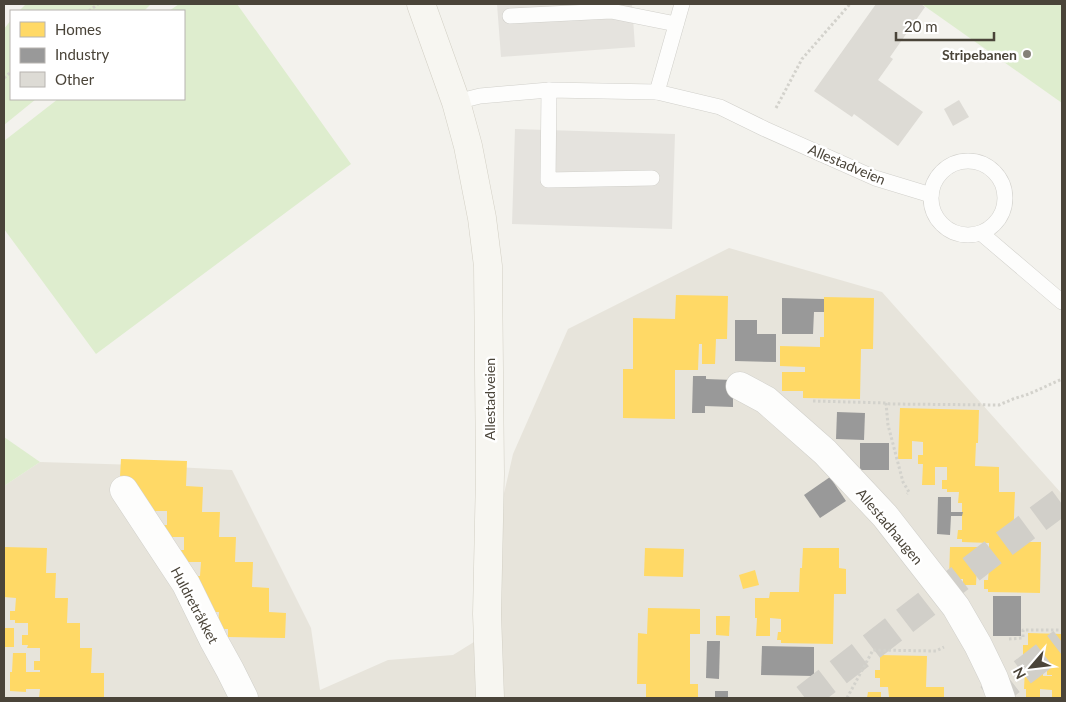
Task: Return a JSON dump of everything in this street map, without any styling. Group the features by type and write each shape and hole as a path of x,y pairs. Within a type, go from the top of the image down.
{"main road":[{"name":"Allestadveien","path":"421,4 456,102 468,146 476,182 488,266 490,483 487,614 490,698"}],"street":[{"name":"Allestadhaugen","path":"740,386 766,400 818,446 885,516 956,608 977,643 1002,698"},
{"name":"Huldretråkket","path":"124,490 186,584 244,698"}],"lane":[{"path":"657,92 682,4"},
{"path":"510,16 611,11 676,24"},
{"name":"Allestadveien","path":"456,102 480,96 549,90 657,92 720,106 765,129 874,178 930,196"},
{"path":"549,90 548,180 652,178"},
{"path":"973,160 985,164 995,172 1002,182 1005,194 1000,218 992,227 981,233 969,235 956,234 945,228 937,219 932,208 930,196 933,184 940,173 949,165 973,160"},
{"path":"981,233 1062,302"}],"path":[{"path":"765,129 802,59 850,4"},
{"path":"812,401 999,405 1030,394 1062,379"},
{"path":"885,516 909,492 903,482 888,425 886,402"},
{"path":"847,698 873,650 936,651 1010,638 1023,638 1023,630 1062,630"}],"shaded area":[{"path":"497,4 632,4 635,47 501,57"},
{"path":"515,129 675,134 672,229 512,224"},
{"path":"729,248 882,292 1062,494 1062,698 4,698 4,486 40,462 232,470 311,628 320,690 388,660 453,655 490,632 490,555 513,454 568,329"}],"green space":[{"path":"26,4 151,4 145,10 20,10"},
{"path":"179,4 237,4 351,164 96,354 4,229 4,141 57,100 185,100 185,10 170,10"},
{"name":"Stripebanen","path":"1062,4 1062,103 923,5"},
{"path":"10,21 10,100 35,100 4,125 4,29"},
{"path":"4,437 40,462 4,486"}],"building: Homes":[{"path":"676,295 728,296 727,339 716,339 715,364 702,364 702,344 699,344 698,370 675,370 675,419 623,418 623,369 633,369 633,318 675,319"},
{"path":"824,297 874,298 873,349 861,349 860,399 803,398 803,391 782,391 782,372 805,372 805,367 780,366 780,346 820,347 820,337 824,337"},
{"path":"900,408 979,410 975,466 999,467 999,492 1015,492 1013,542 1041,542 1040,593 988,592 988,589 984,589 984,580 988,580 989,567 977,566 976,585 963,585 963,579 949,579 950,547 978,547 978,551 989,551 989,543 962,542 962,539 957,539 958,530 962,530 962,503 958,503 959,492 947,492 947,489 942,489 942,480 947,480 947,467 935,467 935,485 922,485 923,464 918,464 918,455 923,455 923,442 912,441 912,459 898,459"},
{"path":"121,459 187,461 186,486 203,487 202,512 220,512 219,537 236,537 235,562 253,562 252,587 269,588 269,612 286,613 285,638 228,637 228,629 218,629 219,612 206,612 203,603 203,587 200,587 196,576 200,576 201,562 184,562 179,550 184,550 184,537 167,537 163,525 167,525 167,511 143,511 128,485 128,477 120,477"},
{"path":"4,547 47,548 46,573 56,573 55,598 68,598 67,623 80,623 80,648 92,648 91,673 104,673 104,698 39,698 40,689 26,689 26,692 10,691 13,653 26,653 26,672 40,672 40,670 34,670 34,661 40,661 40,648 27,648 28,645 22,645 22,635 28,635 28,623 15,623 15,620 10,620 10,611 15,611 16,598 4,597"},
{"path":"645,548 684,549 683,577 644,576"},
{"path":"803,548 839,548 839,568 846,569 846,594 834,594 833,644 781,643 781,640 777,640 778,632 781,632 781,619 770,618 770,636 756,636 755,598 769,598 770,592 799,592"},
{"path":"755,570 759,585 743,589 739,575"},
{"path":"648,608 700,609 700,634 690,634 690,684 698,684 698,698 646,698 646,684 637,684 638,633 647,634"},
{"path":"716,616 730,616 729,636 716,635"},
{"path":"4,628 14,628 14,647 4,647"},
{"path":"1028,633 1062,634 1062,698 1052,698 1052,690 1040,689 1040,698 1026,698 1026,689 1024,689 1025,669 1043,670 1043,676 1052,676 1047,675 1047,667 1052,667 1052,665 1028,665 1028,658 1023,658 1023,645 1028,645"},
{"path":"880,655 927,656 926,687 944,687 944,698 889,697 888,687 880,687 880,678 875,678 875,670 880,670"},
{"path":"868,692 881,692 881,698 867,698"}],"building: Industry":[{"path":"782,298 824,299 824,312 814,312 813,334 782,334"},
{"path":"735,320 757,320 757,334 776,334 776,362 735,361"},
{"path":"693,376 706,376 706,379 733,380 733,407 705,406 705,413 692,413"},
{"path":"837,412 865,413 864,440 836,439"},
{"path":"860,443 889,443 889,470 860,470"},
{"path":"830,477 846,501 820,518 804,495"},
{"path":"938,497 951,497 951,512 963,512 962,516 951,516 950,535 937,534"},
{"path":"993,596 1021,596 1021,636 993,636"},
{"path":"707,641 720,641 719,679 706,678"},
{"path":"762,646 814,647 814,676 761,675"},
{"path":"715,691 728,691 728,698 715,698"}],"building: Other":[{"path":"876,4 921,4 925,7 890,57 893,59 878,80 923,112 898,146 854,114 852,117 814,91"},
{"path":"959,100 969,117 953,126 944,109"}],"tunnel":[{"path":"805,698 1062,501"},
{"path":"989,698 1062,642"}],"place":[{"name":"Stripebanen","path":"1027,54"}]}
